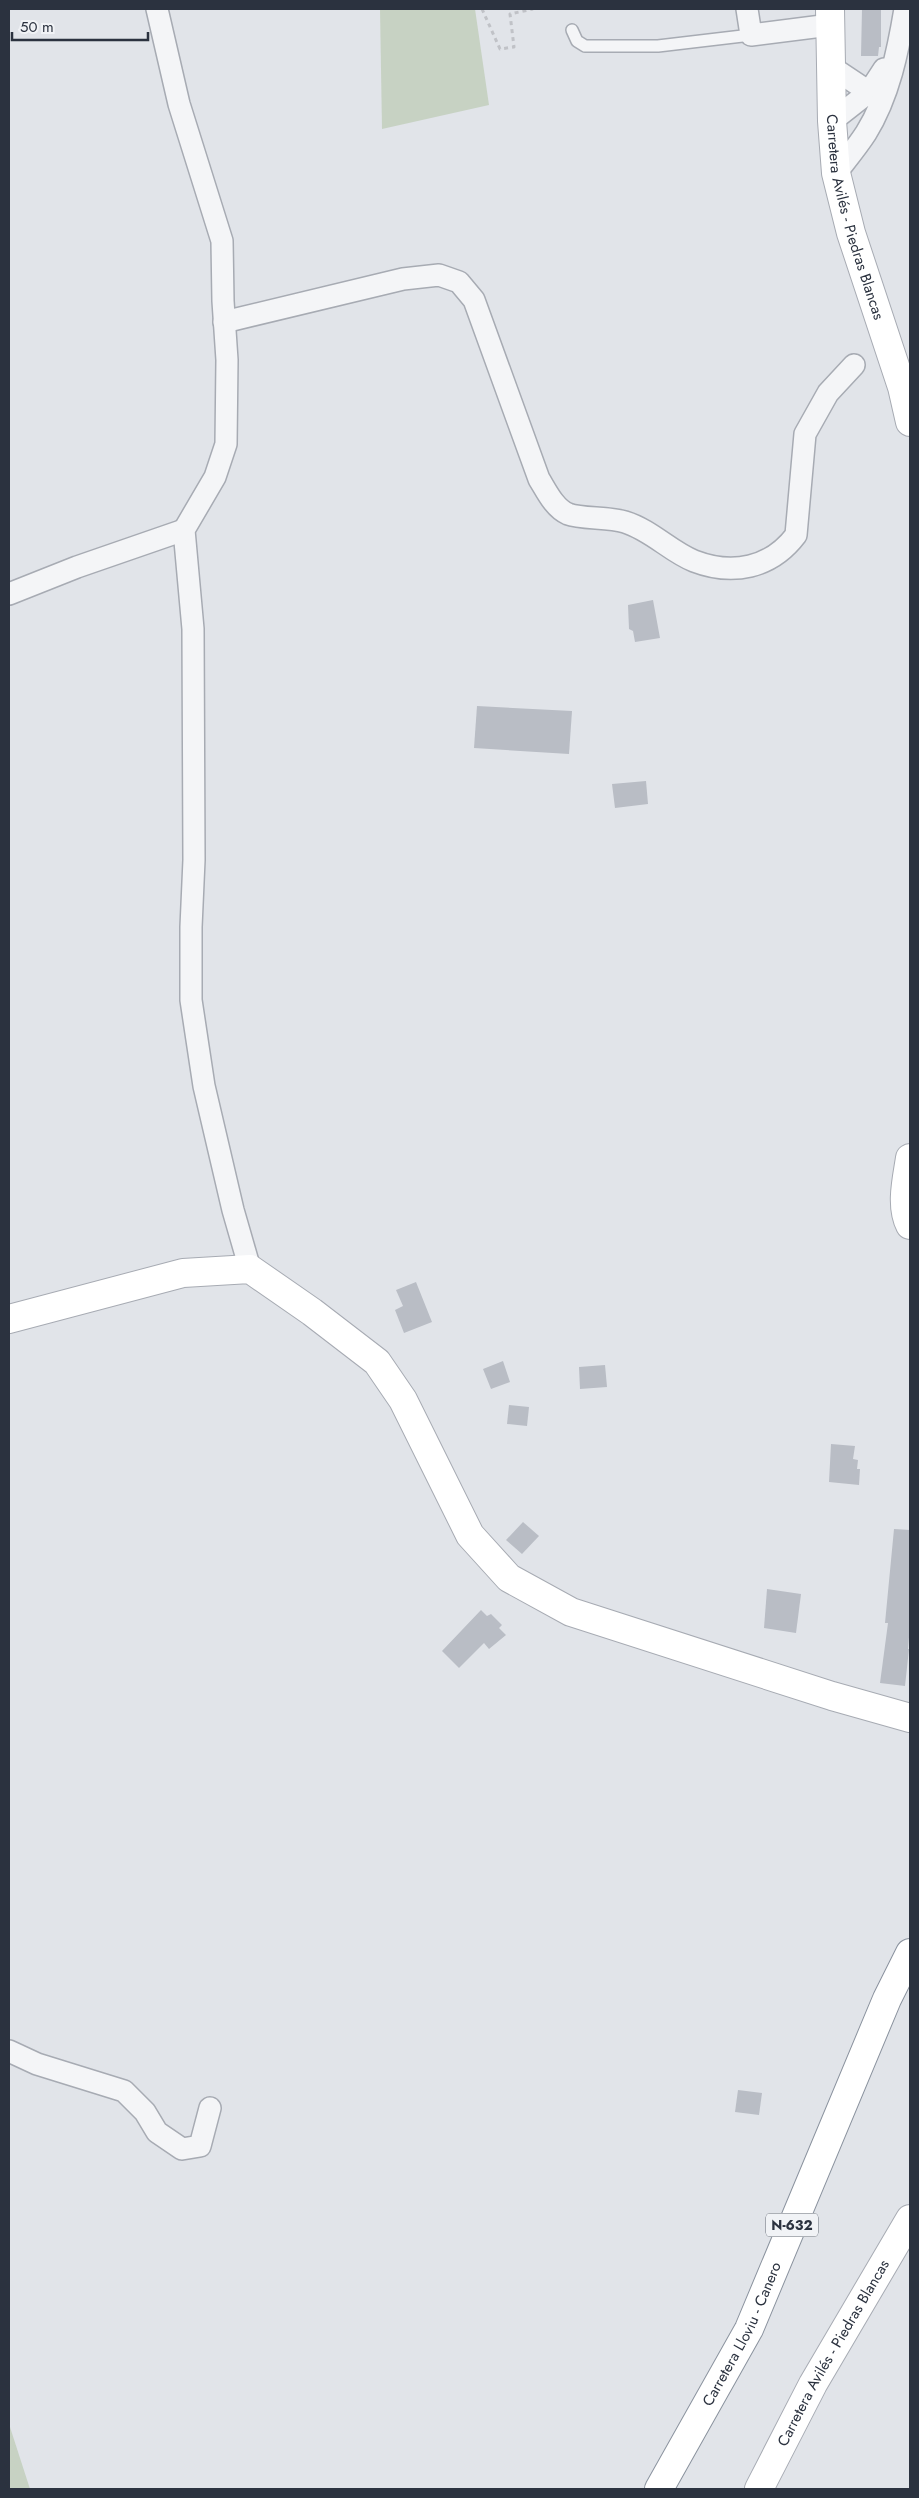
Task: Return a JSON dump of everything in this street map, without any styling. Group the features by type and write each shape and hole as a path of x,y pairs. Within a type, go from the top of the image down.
{"main road":[{"name":"Carretera Avilés - Piedras Blancas","path":"830,17 832,121 836,173 851,232 902,387 910,422"},
{"path":"910,1158 905,1188 910,1225"},
{"path":"9,1319 183,1273 250,1269 312,1312 377,1362 403,1400 470,1534 508,1578 571,1612 832,1696 910,1718"},
{"name":"Carretera Lloviu - Canero","path":"659,2489 748,2328 887,1999 910,1953"},
{"name":"Carretera Avilés - Piedras Blancas","path":"760,2489 813,2384 910,2219"}],"street":[{"path":"157,9 179,104 222,240 227,360 226,444 215,477 184,530 193,630 194,860 191,927 191,1000 204,1086 233,1210 250,1269"},
{"path":"747,9 751,35 830,17"},
{"path":"836,173 874,106 899,49 906,9"},
{"path":"830,66 874,106"},
{"path":"832,121 848,124 874,106"},
{"path":"832,121 874,106"},
{"path":"224,322 403,279 439,275 459,282 474,300 539,479 552,500 568,514 625,522 655,535 693,561 727,569 750,568 770,560 786,548 796,535 806,434 828,393 854,365"},
{"path":"9,594 77,567 184,530"},
{"path":"9,2051 37,2064 124,2091 145,2112 157,2132 182,2149 200,2146 210,2108"}],"lane":[{"path":"572,30 577,41 585,46 658,46 751,35"}],"path":[{"path":"482,9 500,49 514,47 510,14 533,9"}],"green space":[{"path":"380,9 475,9 489,105 382,129"},
{"path":"9,2424 30,2489 9,2489"}],"building":[{"path":"862,9 881,9 881,47 879,47 878,56 861,56"},
{"path":"653,600 660,638 635,642 633,631 629,629 628,605"},
{"path":"477,706 572,711 569,754 474,748"},
{"path":"646,781 648,804 615,808 612,784"},
{"path":"416,1282 432,1322 404,1333 395,1310 403,1306 396,1290"},
{"path":"503,1361 510,1382 491,1389 483,1369"},
{"path":"605,1365 607,1387 580,1389 579,1367"},
{"path":"509,1405 529,1407 527,1426 507,1424"},
{"path":"831,1444 855,1446 853,1459 858,1460 857,1469 860,1469 859,1485 829,1482"},
{"path":"523,1522 539,1536 522,1554 506,1540"},
{"path":"894,1529 910,1530 910,1625 905,1686 880,1683 888,1623 885,1623"},
{"path":"767,1589 801,1594 796,1633 764,1628"},
{"path":"481,1610 487,1616 491,1614 502,1625 499,1628 506,1635 489,1649 484,1643 459,1668 442,1651"},
{"path":"738,2090 762,2093 759,2115 735,2112"}]}
